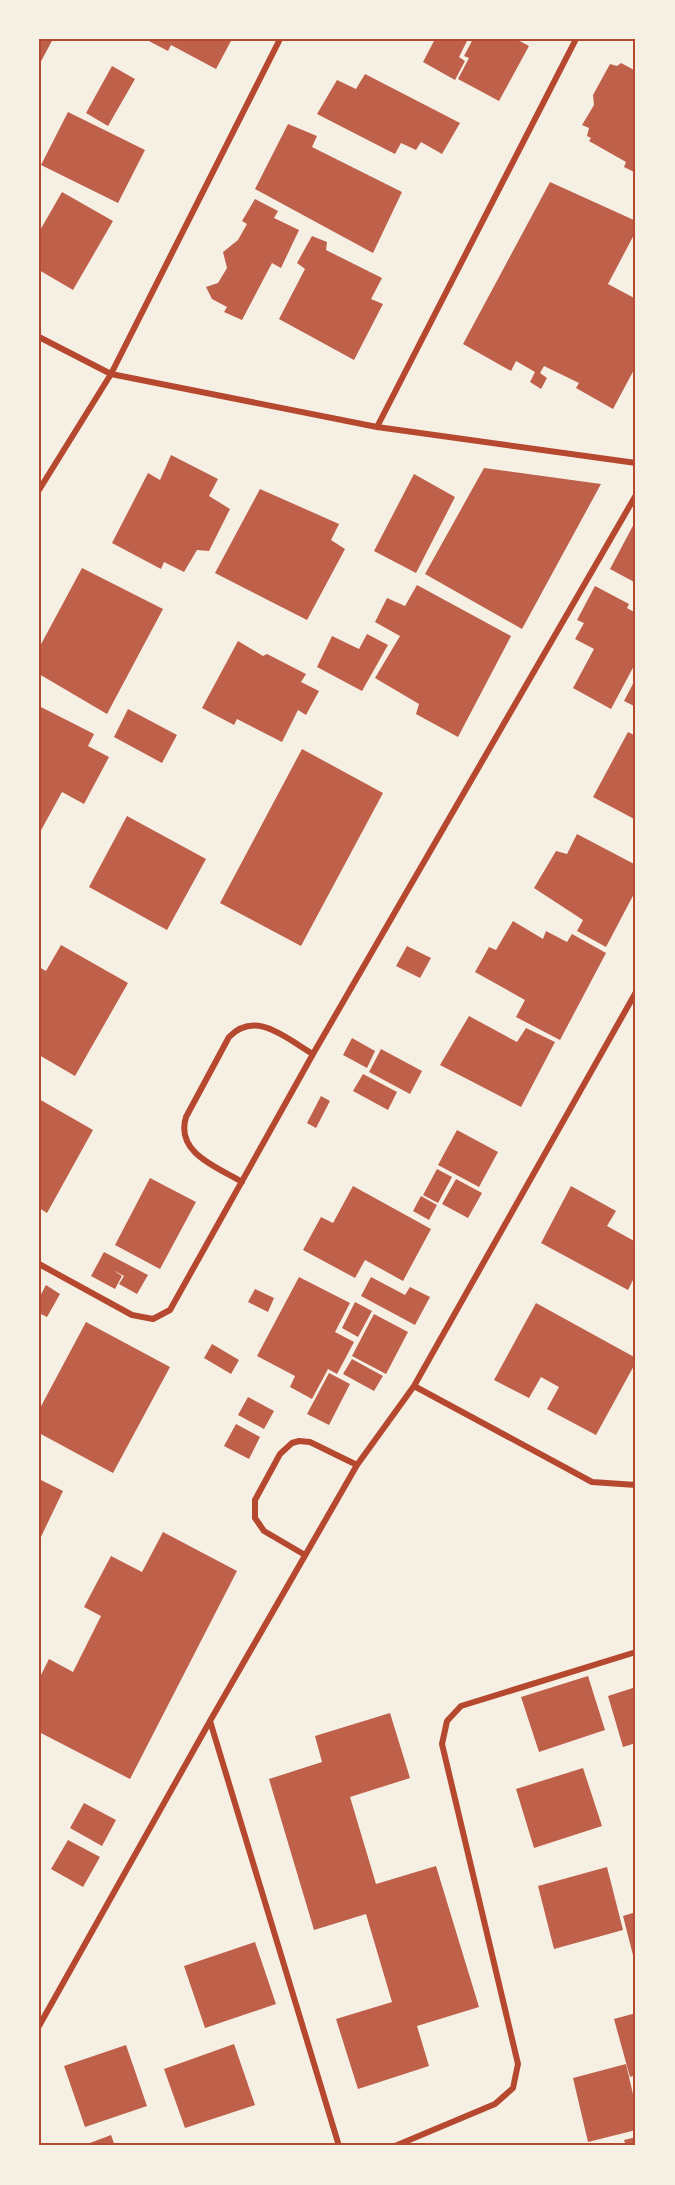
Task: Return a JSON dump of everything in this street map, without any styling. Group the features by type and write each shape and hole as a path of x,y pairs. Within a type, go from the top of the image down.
{"street":[{"path":"39,490 111,374 280,39"},
{"path":"377,427 576,39"},
{"path":"39,337 111,374 377,427 636,463"},
{"path":"39,1264 132,1315 153,1319 170,1310 313,1054 636,495"},
{"path":"39,2026 305,1555 357,1465 414,1386 636,992"},
{"path":"243,1182 193,1153 183,1135 186,1117 229,1037 237,1029 246,1025 262,1025 313,1054"},
{"path":"414,1386 592,1482 636,1485"},
{"path":"305,1555 264,1531 255,1518 255,1500 275,1463 285,1448 299,1441 310,1442 357,1465"},
{"path":"395,2146 495,2104 513,2088 518,2064 442,1744 447,1721 461,1706 636,1652"},
{"path":"210,1721 339,2146"}],"building":[{"path":"39,39 53,39 39,65"},
{"path":"145,39 232,39 216,69 171,45 168,51"},
{"path":"435,39 468,39 459,57 465,61 455,80 423,62"},
{"path":"473,39 516,39 529,46 499,101 458,79 469,58 464,56"},
{"path":"621,63 636,71 636,173 624,167 626,162 589,141 591,138 587,136 589,128 582,125 594,105 593,95 610,64 617,66"},
{"path":"112,66 135,79 108,126 86,113"},
{"path":"365,74 460,123 442,154 421,142 416,150 401,143 395,154 317,114 337,80 356,89"},
{"path":"68,112 145,150 118,203 41,165"},
{"path":"288,124 317,136 312,147 402,192 373,253 255,189"},
{"path":"550,182 636,221 636,231 608,284 636,299 636,366 613,409 576,388 579,383 544,366 540,373 547,378 541,389 530,382 535,372 516,361 511,371 463,344"},
{"path":"62,192 113,221 73,290 39,270 39,232"},
{"path":"255,199 278,211 274,218 299,230 281,268 272,263 242,320 224,312 227,307 212,299 206,287 218,283 227,268 223,252 238,240 247,224 242,221"},
{"path":"312,236 327,242 326,250 382,278 371,299 383,304 354,360 279,319 305,269 297,263"},
{"path":"171,455 218,479 209,496 230,509 209,551 197,550 184,572 164,562 161,569 112,543 148,473 160,480"},
{"path":"484,468 601,484 522,629 425,574"},
{"path":"414,474 455,497 416,573 374,551"},
{"path":"260,489 339,524 331,540 345,549 307,620 215,573"},
{"path":"636,520 636,583 610,569"},
{"path":"82,568 163,609 107,714 39,674 39,648"},
{"path":"417,585 511,636 458,737 416,714 419,704 375,678 400,636 375,622 387,598 405,606"},
{"path":"595,586 629,604 627,608 636,613 636,662 611,709 573,688 594,649 575,639 584,623 577,620"},
{"path":"367,634 388,645 362,691 317,667 332,636 359,649"},
{"path":"238,641 263,656 267,654 306,674 301,682 319,691 306,715 298,710 282,742 237,719 234,725 202,708"},
{"path":"636,678 636,707 624,701"},
{"path":"39,706 94,734 88,746 109,757 84,804 62,792 39,834"},
{"path":"128,709 177,735 162,763 114,737"},
{"path":"628,732 636,736 636,820 593,797"},
{"path":"302,749 383,793 301,946 220,903"},
{"path":"127,816 206,859 167,930 89,887"},
{"path":"577,834 636,865 636,890 606,947 577,931 583,920 534,888 556,851 567,854"},
{"path":"513,921 543,939 546,931 567,942 572,934 606,953 560,1040 516,1017 525,1000 475,972 489,947 496,950"},
{"path":"61,945 128,983 75,1076 39,1055 39,967 46,971"},
{"path":"407,946 431,958 420,978 396,966"},
{"path":"469,1016 517,1042 526,1028 555,1042 521,1107 440,1065"},
{"path":"352,1038 375,1051 367,1068 343,1055"},
{"path":"381,1049 422,1071 410,1094 369,1072"},
{"path":"363,1074 397,1092 388,1110 353,1091"},
{"path":"321,1096 330,1101 316,1128 307,1123"},
{"path":"39,1099 93,1130 47,1213 39,1208"},
{"path":"457,1130 498,1152 479,1187 438,1165"},
{"path":"437,1169 452,1177 438,1203 423,1195"},
{"path":"150,1178 196,1202 160,1269 115,1245"},
{"path":"456,1179 482,1193 468,1218 442,1204"},
{"path":"353,1186 431,1229 403,1281 365,1260 355,1278 303,1250 321,1217 333,1223"},
{"path":"571,1186 616,1211 607,1226 636,1242 636,1274 628,1290 541,1243"},
{"path":"421,1196 437,1205 429,1220 413,1211"},
{"path":"104,1252 148,1275 137,1294 119,1284 124,1276 113,1270 122,1276 115,1289 91,1276"},
{"path":"299,1277 350,1303 335,1332 354,1342 337,1374 328,1369 312,1399 290,1387 295,1376 257,1356"},
{"path":"371,1277 405,1295 410,1287 430,1297 415,1325 361,1296"},
{"path":"46,1285 60,1294 47,1317 39,1313 39,1298"},
{"path":"255,1289 274,1298 268,1312 248,1302"},
{"path":"355,1302 372,1311 358,1337 342,1328"},
{"path":"536,1303 636,1358 636,1362 596,1435 547,1409 559,1387 541,1377 529,1398 494,1380"},
{"path":"374,1314 408,1332 386,1374 352,1356"},
{"path":"86,1322 170,1367 113,1473 39,1433 39,1410"},
{"path":"212,1344 239,1360 231,1374 204,1358"},
{"path":"352,1359 383,1376 374,1391 343,1374"},
{"path":"329,1373 350,1384 329,1425 307,1414"},
{"path":"248,1397 274,1411 264,1429 238,1415"},
{"path":"236,1424 260,1437 249,1459 224,1446"},
{"path":"39,1479 63,1491 39,1541"},
{"path":"163,1532 237,1571 130,1779 39,1732 39,1679 49,1659 73,1672 101,1616 84,1607 111,1556 142,1572"},
{"path":"588,1676 605,1730 539,1752 521,1697"},
{"path":"636,1687 636,1743 623,1747 608,1696"},
{"path":"390,1713 410,1778 350,1797 376,1884 436,1866 479,2007 417,2026 429,2066 358,2089 336,2019 392,2002 366,1914 314,1930 269,1779 322,1762 315,1736"},
{"path":"583,1768 602,1826 534,1848 516,1789"},
{"path":"84,1803 116,1820 102,1846 70,1828"},
{"path":"68,1840 100,1857 83,1887 51,1869"},
{"path":"607,1867 623,1930 554,1949 538,1886"},
{"path":"636,1912 636,1963 635,1963 623,1916"},
{"path":"255,1942 276,2004 205,2028 184,1966"},
{"path":"636,2013 636,2075 630,2077 614,2019"},
{"path":"234,2044 255,2105 185,2128 164,2069"},
{"path":"126,2045 147,2106 85,2127 64,2066"},
{"path":"626,2064 636,2107 636,2130 588,2142 573,2078"},
{"path":"111,2135 115,2146 82,2146"},
{"path":"636,2137 636,2146 626,2146 624,2140"}]}
